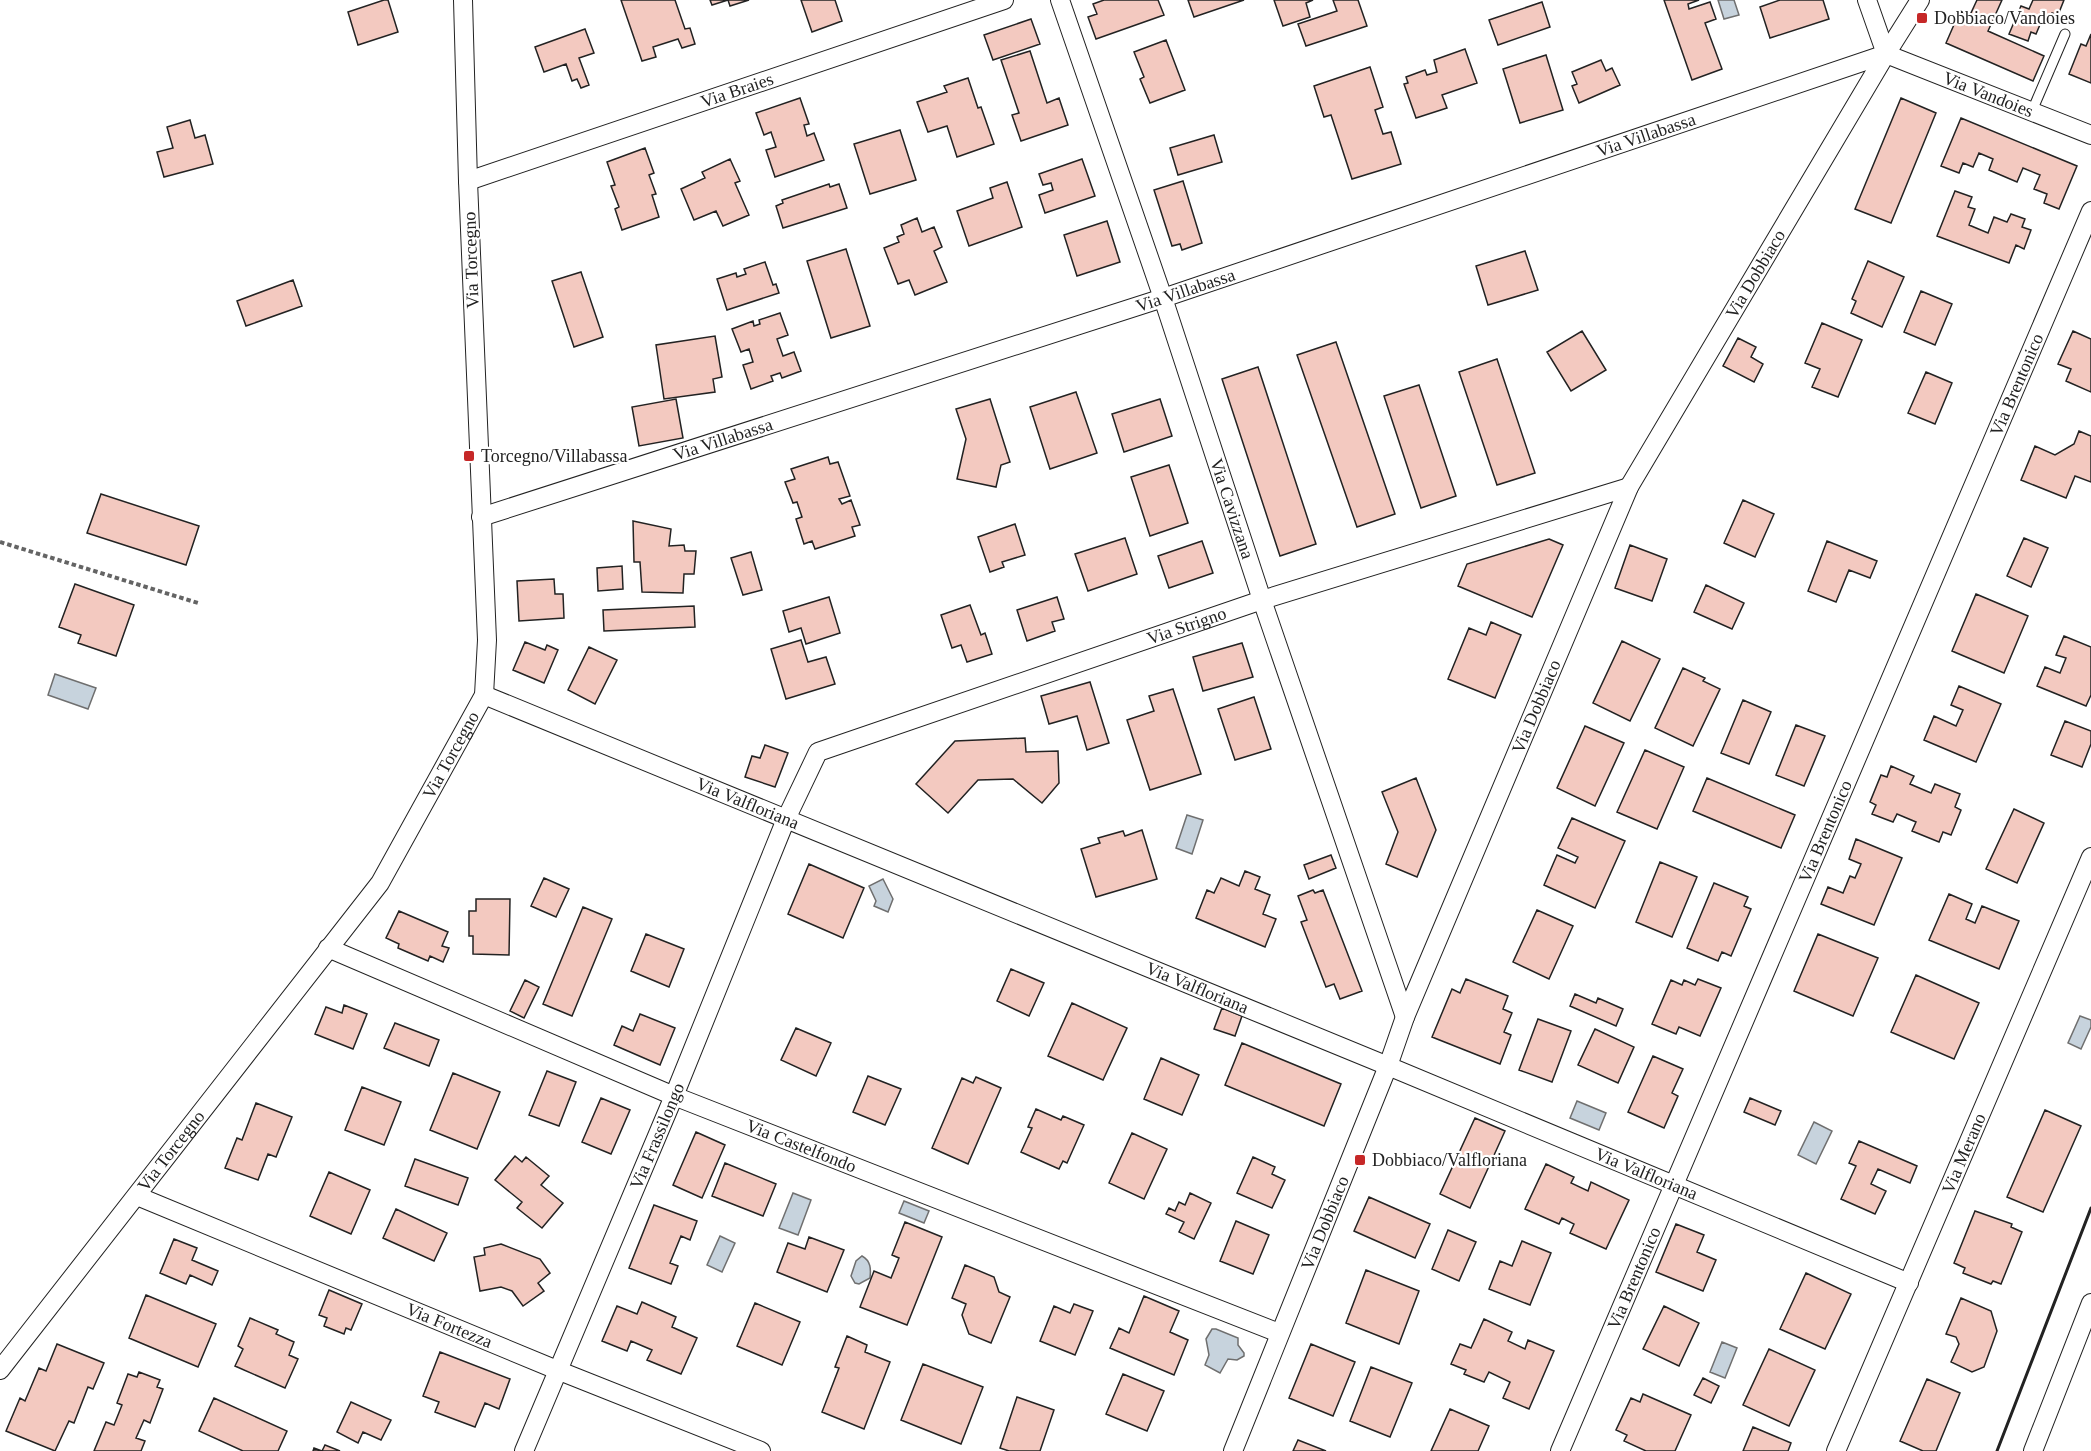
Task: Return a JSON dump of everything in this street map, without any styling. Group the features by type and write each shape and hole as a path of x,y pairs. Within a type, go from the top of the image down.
{"street":[{"name":"Via Torcegno","path":"0,1370 380,883 484,695 487,640 468,182 463,0"},
{"name":"Via Braies","path":"468,182 1004,0"},
{"name":"Via Cavizzana","path":"1060,0 1163,298 1262,600 1405,1017"},
{"path":"1868,0 1886,54"},
{"name":"Via Dobbiaco","path":"1233,1451 1388,1066 1405,1017 1629,487 1920,0"},
{"name":"Via Villabassa","path":"481,517 1163,298 1886,54"},
{"name":"Via Vandoies","path":"1886,54 2091,135"},
{"name":"Via Brentonico","path":"1560,1451 2091,212"},
{"name":"Via Strigno","path":"786,819 818,752 1262,600 1629,487"},
{"name":"Via Valfloriana","path":"484,695 1910,1283"},
{"name":"Via Frassilongo","path":"524,1451 674,1096 786,819"},
{"name":"Via Merano","path":"1836,1451 2091,857"},
{"name":"Via Castelfondo","path":"328,948 674,1096 1279,1333"},
{"name":"Via Fortezza","path":"137,1196 557,1370 761,1451"},
{"path":"2033,1451 2091,1303"}],"lane":[{"path":"2032,111 2065,34"}],"path":[{"path":"0,542 198,603"}],"shaded area":[{"path":"1718,0 1734,0 1739,15 1724,19"},
{"path":"55,674 96,688 88,709 48,695"},
{"path":"1187,815 1203,820 1192,854 1176,848"},
{"path":"883,879 893,899 888,912 874,906 876,901 869,886"},
{"path":"2080,1016 2091,1020 2091,1027 2081,1049 2068,1043"},
{"path":"1577,1101 1606,1113 1599,1130 1570,1118"},
{"path":"1814,1122 1832,1131 1816,1164 1798,1155"},
{"path":"793,1193 811,1200 798,1235 779,1228"},
{"path":"904,1201 929,1211 924,1223 899,1213"},
{"path":"720,1236 735,1243 722,1272 707,1265"},
{"path":"862,1256 870,1266 870,1278 859,1284 855,1283 851,1276 856,1261"},
{"path":"1212,1329 1238,1338 1238,1345 1244,1353 1244,1356 1237,1360 1228,1359 1220,1373 1205,1365 1209,1355 1206,1339"},
{"path":"1722,1342 1737,1348 1725,1378 1710,1372"}],"building":[{"path":"388,0 398,32 358,45 348,12"},
{"path":"621,0 675,0 685,29 690,28 695,44 682,48 678,39 653,47 656,57 642,61"},
{"path":"710,0 728,0 712,5"},
{"path":"728,0 749,0 730,6"},
{"path":"801,0 835,0 842,21 812,32"},
{"path":"1104,0 1158,0 1164,15 1096,39 1088,17 1097,14 1093,4"},
{"path":"1188,0 1244,0 1194,17"},
{"path":"1274,0 1313,0 1306,3 1310,17 1283,26"},
{"path":"1333,0 1358,0 1367,26 1306,46 1298,24 1337,11"},
{"path":"1664,0 1699,0 1688,4 1689,9 1710,2 1716,19 1705,23 1722,69 1692,80"},
{"path":"1780,0 1823,0 1829,19 1770,38 1760,7"},
{"path":"1977,0 2002,0 1988,31 2044,56 2033,81 1946,43 1960,11 1970,15"},
{"path":"2033,0 2064,0 2058,15 2052,13 2048,23 2042,20 2036,34 2031,32 2028,41 2009,34 2021,6 2029,9"},
{"path":"1542,2 1550,27 1498,45 1489,20"},
{"path":"1031,19 1040,44 993,60 984,35"},
{"path":"585,29 594,53 579,58 589,85 581,88 577,79 572,81 566,64 544,72 535,47"},
{"path":"2091,34 2091,83 2069,74 2081,44 2086,46"},
{"path":"1166,40 1185,90 1150,103 1140,79 1144,77 1134,52"},
{"path":"1465,49 1477,83 1442,95 1447,108 1416,118 1404,84 1408,83 1406,77 1425,70 1427,75 1437,72 1434,60"},
{"path":"1030,51 1047,103 1059,98 1068,125 1021,141 1012,115 1019,113 1001,60"},
{"path":"1546,55 1563,110 1520,123 1503,69"},
{"path":"1601,60 1606,71 1612,68 1620,85 1579,103 1572,86 1577,84 1572,72"},
{"path":"1370,67 1383,107 1375,110 1383,134 1391,132 1401,164 1352,179 1331,115 1324,117 1314,86"},
{"path":"968,78 994,144 957,157 947,126 928,132 917,102 947,92 944,86"},
{"path":"800,98 809,124 804,125 807,136 814,133 824,160 775,177 766,150 776,147 771,132 764,135 756,113"},
{"path":"1901,98 1936,113 1891,223 1855,209"},
{"path":"1961,118 2077,166 2059,209 2044,203 2047,194 2034,189 2040,175 2023,168 2017,182 1989,170 1993,159 1979,153 1973,167 1963,163 1959,173 1941,166"},
{"path":"190,120 195,138 205,135 213,164 164,177 157,152 173,148 167,127"},
{"path":"900,130 916,180 870,194 854,144"},
{"path":"1214,135 1222,162 1178,175 1170,148"},
{"path":"645,148 654,173 649,175 656,194 652,195 659,217 622,230 615,209 619,207 611,186 615,185 607,162"},
{"path":"730,159 740,181 735,183 749,215 723,226 716,211 694,220 681,189 705,178 702,172"},
{"path":"1082,159 1095,196 1045,213 1039,195 1053,190 1051,183 1043,185 1039,174"},
{"path":"1183,181 1202,243 1182,250 1180,244 1172,246 1154,190"},
{"path":"1007,182 1022,227 969,246 957,211 993,198 990,188"},
{"path":"829,184 830,187 839,184 847,208 783,228 776,206 783,203 782,200"},
{"path":"1955,191 1972,197 1968,207 1975,209 1969,225 1988,233 1994,217 2007,222 2011,214 2025,219 2022,227 2031,230 2024,249 2016,245 2009,263 1937,236"},
{"path":"917,218 922,232 934,227 942,247 934,251 947,282 915,295 909,280 898,284 884,248 899,242 897,237 904,234 901,225"},
{"path":"1107,221 1120,262 1077,276 1064,235"},
{"path":"846,249 870,326 831,338 807,261"},
{"path":"1525,251 1538,290 1488,305 1476,266"},
{"path":"1868,261 1904,277 1882,327 1851,313 1856,301 1852,299"},
{"path":"765,262 773,285 776,284 779,293 727,310 717,279 736,273 737,277 746,274 744,269"},
{"path":"581,272 603,337 574,347 552,281"},
{"path":"293,280 302,306 246,326 237,301"},
{"path":"1921,291 1952,304 1935,345 1904,332"},
{"path":"780,313 788,335 777,339 783,356 794,352 801,371 782,378 780,373 771,376 773,381 751,389 743,365 753,362 749,349 741,352 732,329 753,321 754,326 760,324 759,320"},
{"path":"1822,323 1862,340 1838,397 1812,387 1820,369 1805,363"},
{"path":"1582,331 1606,370 1571,391 1547,352"},
{"path":"2073,331 2091,339 2091,392 2066,381 2071,369 2058,364"},
{"path":"715,336 722,377 713,379 715,392 664,399 656,345"},
{"path":"1738,338 1756,347 1751,357 1763,364 1754,382 1723,366"},
{"path":"1336,342 1395,514 1357,527 1297,355"},
{"path":"1497,359 1535,473 1497,485 1459,372"},
{"path":"1258,367 1316,544 1280,556 1222,379"},
{"path":"1926,372 1952,383 1935,424 1908,413"},
{"path":"1419,385 1456,496 1421,508 1384,396"},
{"path":"1076,392 1097,453 1050,469 1030,407"},
{"path":"676,399 683,438 639,446 632,407"},
{"path":"990,399 1010,462 1001,465 996,487 957,479 966,439 956,409"},
{"path":"1160,399 1172,436 1124,452 1112,414"},
{"path":"2079,431 2091,436 2091,482 2075,476 2066,498 2021,480 2035,446 2055,455 2074,444"},
{"path":"828,457 830,464 838,462 850,496 839,499 842,504 851,500 860,525 852,527 855,536 815,549 812,541 804,544 796,519 802,517 797,502 793,503 785,482 795,479 791,469"},
{"path":"1169,465 1188,523 1150,536 1131,477"},
{"path":"101,494 199,526 186,565 87,533"},
{"path":"1743,500 1774,514 1755,557 1724,543"},
{"path":"633,521 671,529 669,546 684,545 685,551 696,551 694,574 684,574 683,593 642,592 640,562 634,562"},
{"path":"1015,524 1025,555 1002,562 1004,567 990,572 978,537"},
{"path":"1125,538 1137,574 1088,591 1075,554"},
{"path":"2024,538 2048,548 2031,587 2007,576"},
{"path":"1549,539 1563,545 1532,617 1458,586 1467,564"},
{"path":"1202,541 1213,573 1169,588 1158,556"},
{"path":"1827,541 1877,561 1870,578 1849,570 1836,602 1808,591"},
{"path":"1630,545 1667,559 1652,601 1615,588"},
{"path":"751,552 762,590 743,595 731,558"},
{"path":"622,566 623,589 598,591 597,568"},
{"path":"554,579 555,594 563,594 564,618 519,621 517,581"},
{"path":"75,584 134,605 116,656 78,643 81,635 59,627"},
{"path":"1706,585 1744,603 1732,629 1694,612"},
{"path":"1976,594 2028,616 2004,673 1952,651"},
{"path":"829,597 840,633 806,644 801,628 789,632 783,611"},
{"path":"1057,597 1064,619 1052,622 1055,631 1027,641 1017,610"},
{"path":"970,605 981,635 985,633 992,654 967,662 961,645 952,648 941,615"},
{"path":"694,606 695,627 604,631 603,610"},
{"path":"1491,622 1521,635 1495,698 1448,679 1469,628 1486,635"},
{"path":"2064,636 2091,647 2091,695 2086,706 2037,686 2045,667 2060,673 2066,658 2056,655"},
{"path":"801,640 808,662 826,657 835,684 786,699 771,649"},
{"path":"1622,641 1660,659 1630,721 1593,703"},
{"path":"525,642 545,650 547,645 558,650 544,683 513,670"},
{"path":"1242,643 1253,677 1203,691 1193,657"},
{"path":"589,647 617,660 595,704 568,690"},
{"path":"1683,668 1705,678 1703,681 1720,689 1693,746 1655,728"},
{"path":"1090,682 1109,743 1087,750 1077,716 1049,724 1041,696"},
{"path":"1959,686 2001,704 1976,762 1924,740 1934,716 1956,726 1963,710 1951,705"},
{"path":"1173,689 1201,774 1150,790 1127,720 1154,711 1149,696"},
{"path":"1254,697 1271,749 1235,760 1218,709"},
{"path":"1743,700 1771,712 1749,764 1721,753"},
{"path":"2065,721 2091,731 2091,744 2082,767 2051,755"},
{"path":"1796,725 1825,736 1804,786 1776,775"},
{"path":"1585,726 1624,743 1595,806 1557,788"},
{"path":"1025,738 1026,752 1058,751 1059,783 1042,803 1013,779 978,780 948,813 916,784 955,741"},
{"path":"765,745 788,753 775,787 745,777 752,756 760,758"},
{"path":"1645,750 1684,767 1657,829 1617,812"},
{"path":"1891,766 1914,776 1910,784 1931,793 1935,784 1960,794 1955,807 1961,810 1951,835 1943,832 1939,842 1912,831 1916,822 1897,814 1893,822 1872,814 1876,805 1870,802 1881,775 1887,777"},
{"path":"1416,778 1436,830 1417,877 1386,864 1398,832 1382,792"},
{"path":"1707,778 1795,815 1781,848 1693,811"},
{"path":"2014,809 2044,823 2017,883 1986,869"},
{"path":"1572,818 1625,841 1595,908 1544,885 1557,855 1575,863 1578,857 1558,848"},
{"path":"1142,830 1157,879 1096,897 1081,849 1100,843 1098,838 1123,831 1125,836"},
{"path":"1856,839 1902,858 1874,925 1821,904 1828,887 1843,893 1850,876 1855,878 1861,864 1849,859"},
{"path":"1331,855 1336,868 1309,879 1304,865"},
{"path":"1660,862 1697,877 1672,937 1636,922"},
{"path":"809,864 864,888 843,938 788,914"},
{"path":"1245,871 1260,877 1255,889 1270,895 1263,914 1276,919 1265,947 1196,918 1207,890 1214,893 1221,878 1239,886"},
{"path":"544,878 569,889 556,917 531,906"},
{"path":"1714,883 1748,897 1744,906 1751,909 1731,956 1722,952 1718,961 1687,948"},
{"path":"1313,890 1315,893 1323,890 1362,991 1340,999 1334,984 1326,987 1301,922 1307,920 1298,896"},
{"path":"1949,894 1972,904 1966,919 1975,923 1982,906 2019,921 1999,969 1929,940"},
{"path":"476,899 510,899 509,955 473,954 473,936 469,936 469,911 476,911"},
{"path":"583,907 612,919 572,1016 543,1004"},
{"path":"1537,910 1573,926 1549,979 1513,962"},
{"path":"399,911 448,932 442,946 449,948 443,962 430,956 428,961 398,948 399,944 386,938"},
{"path":"646,934 684,949 669,987 631,971"},
{"path":"1818,934 1878,958 1853,1016 1794,991"},
{"path":"1011,969 1044,983 1029,1016 997,1001"},
{"path":"1916,975 1979,1003 1954,1059 1891,1032"},
{"path":"1466,979 1508,996 1503,1009 1512,1013 1504,1032 1511,1035 1500,1064 1432,1037 1452,989 1460,993"},
{"path":"1698,979 1721,988 1700,1036 1679,1027 1676,1034 1652,1024 1671,980 1682,985 1684,980 1695,985"},
{"path":"525,980 539,987 524,1018 510,1011"},
{"path":"1575,994 1596,1003 1598,998 1623,1009 1616,1026 1570,1006"},
{"path":"1072,1003 1127,1028 1103,1080 1048,1056"},
{"path":"344,1005 367,1014 353,1049 315,1034 326,1007 342,1013"},
{"path":"1222,1008 1242,1016 1235,1036 1214,1029"},
{"path":"640,1014 675,1028 660,1065 614,1045 622,1026 633,1031"},
{"path":"1538,1019 1571,1031 1552,1082 1519,1070"},
{"path":"395,1023 439,1040 429,1066 384,1048"},
{"path":"796,1028 831,1043 816,1076 781,1060"},
{"path":"1595,1029 1634,1047 1618,1083 1578,1065"},
{"path":"1242,1043 1341,1084 1324,1126 1225,1085"},
{"path":"1653,1056 1683,1069 1672,1093 1678,1096 1664,1128 1628,1112"},
{"path":"1161,1058 1199,1075 1182,1115 1144,1099"},
{"path":"547,1071 576,1082 559,1126 529,1115"},
{"path":"453,1073 500,1092 477,1149 430,1130"},
{"path":"868,1076 901,1089 885,1125 853,1112"},
{"path":"976,1077 1001,1088 968,1164 932,1148 962,1078 973,1083"},
{"path":"362,1087 401,1102 384,1145 345,1130"},
{"path":"601,1098 630,1110 611,1154 582,1142"},
{"path":"1750,1098 1781,1111 1775,1125 1744,1112"},
{"path":"256,1103 292,1117 276,1157 268,1154 258,1180 225,1168 237,1138 242,1140"},
{"path":"1036,1109 1061,1120 1063,1116 1084,1125 1067,1163 1063,1161 1059,1169 1021,1152 1032,1128 1028,1127"},
{"path":"2045,1110 2081,1126 2043,1212 2007,1197"},
{"path":"1475,1118 1505,1131 1470,1208 1440,1194"},
{"path":"696,1132 725,1145 702,1198 673,1185"},
{"path":"1132,1133 1167,1149 1144,1199 1109,1183"},
{"path":"1859,1141 1917,1166 1910,1183 1878,1169 1871,1184 1886,1191 1875,1214 1841,1199 1856,1166 1849,1163"},
{"path":"515,1156 522,1162 526,1157 549,1176 541,1185 563,1203 542,1228 517,1208 522,1202 495,1180"},
{"path":"1253,1157 1275,1167 1272,1174 1285,1180 1272,1208 1237,1193"},
{"path":"415,1159 468,1178 458,1205 405,1186"},
{"path":"725,1163 776,1184 763,1216 712,1196"},
{"path":"1546,1164 1574,1177 1571,1183 1588,1191 1591,1182 1629,1200 1606,1249 1570,1233 1574,1224 1562,1218 1559,1224 1525,1209"},
{"path":"329,1172 370,1190 351,1234 310,1216"},
{"path":"1190,1193 1211,1203 1194,1239 1179,1232 1184,1222 1166,1214 1169,1208 1175,1211 1179,1202 1185,1205"},
{"path":"1369,1197 1430,1224 1415,1258 1354,1231"},
{"path":"654,1205 697,1221 690,1240 681,1236 670,1263 678,1266 671,1284 629,1268"},
{"path":"396,1209 447,1233 434,1261 383,1238"},
{"path":"1975,1211 2012,1224 2011,1227 2022,1232 2001,1284 1993,1281 1991,1284 1963,1273 1965,1268 1954,1263"},
{"path":"1236,1221 1269,1235 1253,1274 1220,1261"},
{"path":"905,1222 942,1237 907,1325 860,1307 874,1271 891,1278 899,1258 892,1255"},
{"path":"1676,1224 1704,1235 1697,1252 1716,1260 1703,1291 1656,1272"},
{"path":"1448,1230 1476,1242 1459,1281 1432,1269"},
{"path":"809,1237 844,1250 827,1292 777,1272 788,1243 805,1249"},
{"path":"174,1239 197,1248 192,1260 218,1271 212,1285 190,1275 186,1284 160,1273"},
{"path":"1522,1241 1551,1253 1530,1305 1489,1289 1500,1261 1512,1266"},
{"path":"501,1244 540,1259 550,1273 538,1283 544,1291 523,1306 512,1291 501,1287 480,1291 474,1257 485,1255 484,1248"},
{"path":"965,1265 994,1277 999,1292 1010,1297 991,1343 969,1334 962,1315 966,1304 952,1298"},
{"path":"1366,1270 1419,1291 1399,1344 1346,1323"},
{"path":"1806,1273 1851,1294 1825,1349 1780,1329"},
{"path":"329,1290 362,1304 351,1330 346,1328 344,1334 324,1326 327,1318 319,1315"},
{"path":"146,1295 216,1324 198,1367 129,1338"},
{"path":"1144,1296 1179,1311 1170,1332 1188,1340 1174,1375 1110,1348 1119,1328 1129,1333"},
{"path":"1961,1298 1991,1311 1997,1331 1984,1367 1972,1372 1951,1362 1959,1344 1956,1337 1946,1334"},
{"path":"642,1302 676,1317 672,1327 697,1338 681,1374 647,1360 652,1350 631,1341 627,1351 602,1341 617,1306 637,1314"},
{"path":"755,1303 800,1322 782,1365 737,1346"},
{"path":"1074,1304 1093,1311 1075,1355 1040,1341 1054,1306 1070,1313"},
{"path":"1664,1306 1699,1323 1679,1366 1643,1349"},
{"path":"250,1318 278,1330 276,1334 294,1342 289,1355 298,1359 285,1388 235,1366 243,1349 238,1346"},
{"path":"1484,1319 1512,1332 1508,1341 1525,1349 1528,1340 1554,1351 1529,1409 1503,1398 1510,1382 1489,1372 1484,1382 1464,1374 1466,1370 1451,1364 1460,1344 1471,1348"},
{"path":"847,1336 867,1345 865,1352 890,1362 864,1429 822,1412 839,1368 835,1367"},
{"path":"57,1344 104,1363 93,1389 88,1387 74,1423 69,1421 55,1451 6,1431 20,1398 25,1401 39,1368 46,1371"},
{"path":"1311,1344 1355,1362 1333,1416 1289,1398"},
{"path":"1769,1349 1815,1370 1789,1426 1743,1405"},
{"path":"440,1352 510,1379 499,1409 485,1403 475,1427 435,1412 439,1402 423,1396"},
{"path":"923,1364 983,1387 961,1444 901,1420"},
{"path":"1371,1367 1412,1383 1390,1437 1350,1421"},
{"path":"139,1372 160,1380 157,1387 163,1389 150,1423 144,1420 136,1438 145,1441 141,1451 94,1451 106,1422 114,1425 122,1405 117,1403 128,1374 137,1377"},
{"path":"1123,1374 1164,1391 1147,1431 1106,1414"},
{"path":"1703,1378 1719,1386 1711,1403 1694,1395"},
{"path":"1927,1379 1960,1393 1936,1451 1923,1451 1900,1441"},
{"path":"1643,1394 1691,1415 1675,1451 1646,1451 1624,1441 1627,1435 1616,1430 1631,1398 1640,1402"},
{"path":"1017,1397 1054,1410 1040,1451 1009,1451 1000,1448"},
{"path":"214,1398 287,1431 278,1451 243,1451 199,1431"},
{"path":"351,1402 391,1420 381,1440 363,1432 358,1443 337,1432"},
{"path":"1450,1409 1489,1426 1478,1451 1431,1451"},
{"path":"1753,1427 1791,1443 1788,1451 1743,1451"},
{"path":"1298,1440 1326,1451 1293,1451"},
{"path":"325,1445 340,1451 322,1451"}],"wall":[{"path":"1997,1451 2091,1208"}],"place":[{"name":"Dobbiaco/Vandoies","path":"1922,18"},
{"name":"Torcegno/Villabassa","path":"469,456"},
{"name":"Dobbiaco/Valfloriana","path":"1360,1160"}]}
